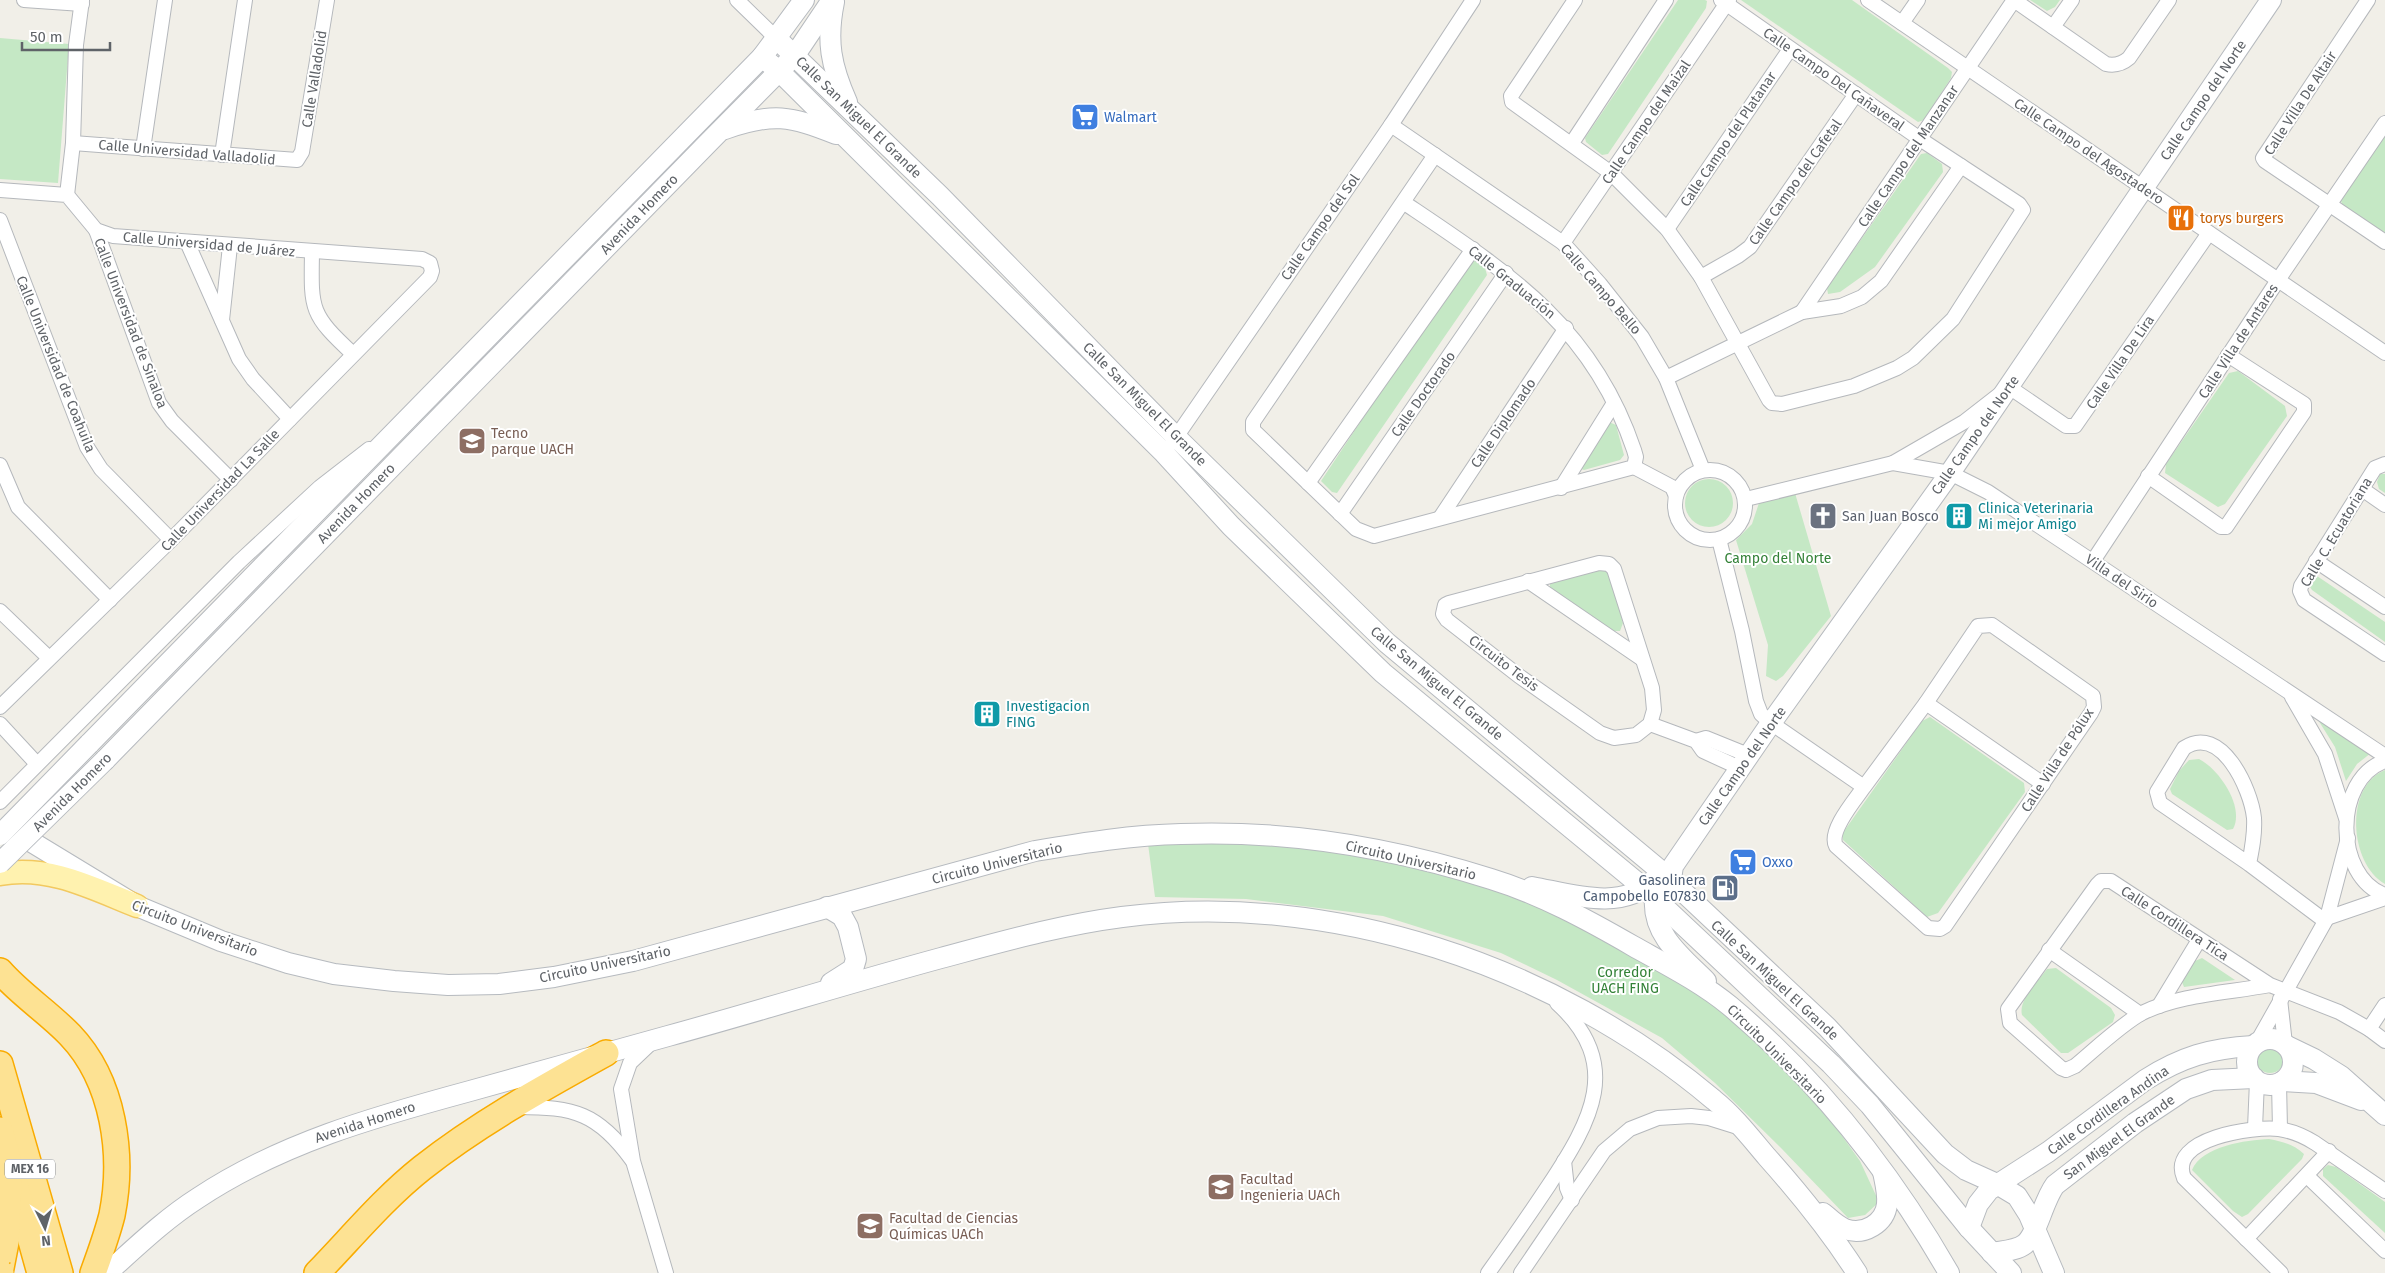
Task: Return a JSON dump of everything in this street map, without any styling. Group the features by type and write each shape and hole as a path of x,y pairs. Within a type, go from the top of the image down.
{"highway":[{"path":"0,971 81,1048 97,1075 109,1109 113,1125 116,1156 115,1194 109,1224 93,1273"},
{"path":"317,1273 376,1209 416,1174 509,1107 606,1053"},
{"name":"MEX 16","path":"0,1064 60,1273"},
{"name":"MEX 16","path":"0,1130 40,1273"},
{"path":"0,1272 6,1242 10,1164"}],"main road":[{"path":"776,39 804,0"},
{"path":"795,55 834,0"},
{"path":"834,0 830,32 833,65 852,112"},
{"name":"Calle Campo del Norte","path":"1650,894 1669,872 1744,761 1950,473 2271,0"},
{"name":"Calle San Miguel El Grande","path":"776,39 795,55 940,196 1176,437 1408,662 1669,872 1834,1034 1944,1154 1966,1170 1998,1184 2017,1196 2029,1214 2054,1273"},
{"name":"Avenida Homero","path":"0,835 698,123 762,57 776,39"},
{"name":"Avenida Homero","path":"0,863 105,760 795,55"},
{"name":"Calle San Miguel El Grande","path":"762,57 780,72 1164,453 1231,526 1383,673 1650,894 1851,1084 1925,1171 1969,1228 2011,1273"},
{"path":"715,136 755,119 786,117 803,121 843,136"},
{"path":"0,822 137,906"},
{"name":"Circuito Universitario","path":"0,874 30,871 61,876 221,941 334,974 448,985 499,984 554,977 633,961 1035,851 1134,837 1178,834 1274,835 1352,845 1404,855 1493,879 1557,906 1605,930 1728,1004 1816,1090 1883,1170 1918,1219 1949,1273"},
{"path":"1493,879 1592,898 1650,894 1656,917 1666,938 1728,1004"},
{"path":"820,993 856,965 848,927 842,916 827,907"},
{"path":"655,1040 1038,932 1129,916 1222,912 1339,924 1416,941 1456,953 1538,986 1657,1056 1715,1101 1744,1130 1800,1194 1841,1248 1857,1273"},
{"path":"2274,1039 2341,1076 2377,1109 2322,1085 2281,1082 2268,1085 2255,1079 2248,1069 2247,1059 2254,1045 2261,1040 2274,1039"},
{"name":"Avenida Homero","path":"107,1273 146,1238 198,1198 288,1149 380,1116 655,1040"},
{"name":"Calle Cordillera Andina","path":"1998,1184 2048,1152 2161,1070 2182,1060 2215,1049 2254,1045"},
{"path":"2281,1082 2292,1070 2293,1064 2291,1052 2286,1045"},
{"name":"San Miguel El Grande","path":"1992,1253 2013,1249 2026,1244 2035,1229 2044,1203 2055,1186 2167,1101 2200,1083 2218,1079 2255,1079"},
{"path":"1800,1194 1836,1224 1845,1229 1859,1231 1868,1229 1885,1212 1887,1196 1883,1170"},
{"path":"1969,1228 1978,1204 1998,1184"}],"street":[{"path":"24,0 82,2 73,83 73,143 67,195"},
{"path":"142,149 164,0"},
{"path":"222,155 245,0"},
{"name":"Calle Valladolid","path":"300,158 327,0"},
{"path":"737,0 776,39"},
{"name":"Calle Campo del Sol","path":"1164,453 1473,0"},
{"path":"1575,0 1511,99 1513,103 1611,173 1667,229 1701,277 1739,343"},
{"path":"1572,144 1666,0"},
{"name":"Calle Campo del Agostadero","path":"1868,0 2385,353"},
{"path":"1902,23 1918,0"},
{"path":"2014,0 2106,64 2119,64 2129,58 2169,0"},
{"name":"Calle Campo del Manzanar","path":"1802,312 2014,0"},
{"path":"2053,27 2072,0"},
{"name":"Calle Villa De Altair","path":"2368,0 2263,158 2265,162 2385,242"},
{"name":"Calle Campo Del Cañaveral","path":"1725,1 1790,49 2022,207 2023,214 1953,319 1932,342 1897,368 1854,386 1777,404 1769,400 1739,343"},
{"name":"Calle Campo del Maizal","path":"1563,243 1725,1"},
{"name":"Calle Campo del Platanar","path":"1667,229 1790,49"},
{"name":"Calle Campo del Cafetal","path":"1701,277 1750,247 1856,94"},
{"name":"Calle Villa de Antares","path":"2092,561 2278,280 2385,123"},
{"name":"Calle Campo Bello","path":"1390,124 1563,243 1628,317 1666,378 1703,470"},
{"name":"Calle Universidad Valladolid","path":"73,143 294,161 300,158"},
{"path":"1435,155 1252,426 1256,434 1340,514 1362,533 1374,536 1561,488 1635,464 1675,479 1684,480"},
{"path":"1666,378 1802,312 1851,303 1872,290 1881,281 1961,166"},
{"path":"0,190 67,195 96,230"},
{"name":"Calle Graduación","path":"1403,202 1506,273 1538,300 1566,328 1589,360 1614,403 1630,437 1635,464"},
{"name":"Calle Universidad de Coahuila","path":"0,220 87,447 101,469 172,540"},
{"name":"Calle Universidad de Juárez","path":"96,230 120,237 422,259 430,263 432,267"},
{"name":"Calle Universidad de Sinaloa","path":"96,230 159,403 172,421 231,480"},
{"name":"Calle Villa De Lira","path":"2009,387 2066,426 2075,426 2209,233"},
{"path":"187,242 242,363 290,419"},
{"path":"222,321 230,246"},
{"path":"1308,483 1473,249"},
{"path":"312,252 311,290 315,310 325,328 353,354"},
{"name":"Calle Universidad La Salle","path":"0,707 231,480 430,277 432,267"},
{"name":"Calle Doctorado","path":"1340,514 1506,273"},
{"name":"Calle Diplomado","path":"1440,518 1566,328"},
{"path":"2148,476 2221,527 2226,527 2304,412 2304,404 2228,355"},
{"name":"Calle Campo del Norte","path":"1746,499 1893,463 1964,422 2009,387"},
{"path":"1561,488 1614,403"},
{"path":"0,802 239,562 320,487 353,460 391,436"},
{"name":"Calle Campo del Norte","path":"1893,463 1950,473"},
{"path":"1635,464 1672,486 1676,496"},
{"name":"Calle C. Ecuatoriana","path":"2385,464 2375,468 2301,586 2301,596 2385,654"},
{"path":"0,465 18,507 110,600"},
{"path":"1715,469 1726,472 1742,488 1746,499 1743,520 1737,528 1719,539 1700,538 1683,527 1675,509 1676,496 1684,480 1703,470 1715,469"},
{"name":"Villa del Sirio","path":"1950,473 1988,492 2385,756"},
{"path":"2362,489 2385,505"},
{"path":"1719,539 1742,631 1756,701 1761,714 1771,723 1864,787"},
{"path":"2316,561 2385,607"},
{"name":"Circuito Tesis","path":"1599,563 1609,564 1614,569 1642,659 1652,688 1654,710 1650,724 1642,732 1628,737 1614,738 1600,733 1512,670 1447,620 1443,610 1449,603 1528,581 1599,563"},
{"path":"1528,581 1642,659"},
{"path":"0,611 48,658"},
{"name":"Calle Villa de Pólux","path":"1985,624 1992,625 2093,696 2094,708 2043,784 1945,926 1934,930 1928,928 1836,846 1834,841 1835,831 1864,787 1926,703 1974,630 1985,624"},
{"path":"2290,694 2325,754 2347,821"},
{"path":"1926,703 2043,784"},
{"path":"0,724 37,764"},
{"path":"1650,724 1696,741 1703,751 1744,761"},
{"path":"2249,864 2254,839 2254,817 2244,781 2228,759 2212,745 2196,742 2189,744 2184,748 2157,792 2158,800 2326,919"},
{"path":"2385,761 2368,770 2359,781 2352,796 2347,821 2348,838 2358,872 2368,886 2385,897"},
{"path":"2254,1045 2326,919 2348,838"},
{"name":"Calle Cordillera Tica","path":"2270,985 2200,996 2159,1006 2140,1014 2075,1066 2066,1070 2061,1068 2010,1024 2007,1014 2008,1009 2049,950 2097,885 2106,880 2111,881 2270,985 2282,995 2316,1002 2369,1029 2385,1041"},
{"path":"2326,919 2385,897"},
{"path":"2159,1006 2199,940"},
{"path":"2049,950 2140,1014"},
{"path":"1488,1273 1564,1161 1590,1110 1594,1097 1595,1069 1592,1054 1584,1033 1571,1016 1538,986"},
{"path":"2282,995 2286,1045"},
{"path":"2369,1029 2385,1005"},
{"path":"655,1040 630,1063 621,1089 633,1161 666,1273"},
{"path":"2255,1079 2255,1128"},
{"path":"2280,1129 2281,1082"},
{"path":"509,1107 555,1108 581,1114 612,1134 633,1161"},
{"path":"1521,1273 1612,1143 1630,1129 1658,1118 1690,1116 1709,1118 1744,1130"},
{"path":"2281,1273 2188,1183 2181,1168 2185,1156 2205,1142 2235,1131 2255,1128 2280,1129 2303,1136 2329,1151 2385,1191"},
{"path":"2246,1239 2329,1151"},
{"path":"1564,1161 1567,1188 1572,1200"},
{"path":"2307,1176 2385,1251"}],"green space":[{"path":"1678,0 1705,0 1707,1 1706,8 1608,154 1602,155 1586,142 1585,138"},
{"path":"1741,0 1852,0 1948,68 1952,72 1951,78 1924,120 1918,122"},
{"path":"2030,0 2060,0 2055,7 2047,11"},
{"path":"0,38 69,44 58,183 0,179"},
{"path":"2385,133 2385,238 2344,209 2341,201 2343,194"},
{"path":"1927,153 1942,164 1943,172 1875,267 1840,292 1828,294 1827,288 1921,154"},
{"path":"1473,259 1485,268 1487,275 1337,493 1332,492 1321,481 1465,265"},
{"path":"2238,371 2285,406 2287,416 2225,504 2218,507 2165,473 2166,464 2229,373"},
{"path":"1609,422 1616,425 1624,455 1620,460 1584,470 1579,468"},
{"path":"2380,474 2385,474 2385,493 2379,489 2377,482"},
{"path":"1704,479 1714,479 1726,486 1733,498 1733,508 1726,520 1714,527 1704,527 1696,523 1689,516 1685,508 1685,498 1689,490 1696,483"},
{"name":"Campo del Norte","path":"1795,493 1831,616 1783,676 1776,681 1766,676 1768,645 1736,540 1752,524 1760,500"},
{"path":"1604,568 1610,574 1623,623 1620,631 1605,631 1550,588 1550,582"},
{"path":"2317,576 2385,622 2385,642 2312,590 2308,584 2310,579"},
{"path":"2315,715 2371,753 2357,764 2346,781 2335,747"},
{"path":"1930,717 2024,783 2025,792 1938,913 1927,917 1843,840 1842,834 1922,721"},
{"path":"2199,759 2207,764 2222,780 2233,800 2236,820 2233,829 2227,830 2172,794 2170,789 2179,771 2189,760"},
{"path":"2385,770 2385,884 2373,874 2364,860 2358,843 2356,826 2357,808 2363,792 2372,779"},
{"name":"Corredor UACH FING","path":"1202,840 1355,851 1506,891 1664,967 1778,1055 1830,1119 1860,1161 1879,1202 1865,1215 1848,1218 1715,1083 1662,1038 1557,980 1501,953 1383,916 1246,899 1155,897 1148,844"},
{"path":"2202,958 2235,980 2184,987 2182,982 2195,961"},
{"path":"2056,968 2111,1008 2115,1015 2113,1022 2068,1053 2061,1053 2022,1015 2023,1003 2030,990 2047,969"},
{"path":"2270,1045 2280,1049 2284,1059 2280,1069 2270,1073 2260,1069 2256,1059 2260,1049"},
{"path":"2269,1139 2283,1142 2304,1154 2302,1159 2248,1214 2242,1217 2233,1211 2192,1170 2205,1155 2215,1150 2237,1143"},
{"path":"2328,1165 2336,1167 2385,1202 2385,1233 2323,1176 2323,1169"}],"place":[{"name":"Walmart","path":"1085,117"},
{"name":"torys burgers","path":"2181,218"},
{"name":"Tecno parque UACH","path":"472,441"},
{"name":"San Juan Bosco","path":"1823,516"},
{"name":"Clinica Veterinaria Mi mejor Amigo","path":"1959,516"},
{"name":"Investigacion FING","path":"987,714"},
{"name":"Oxxo","path":"1743,862"},
{"name":"Gasolinera Campobello E07830","path":"1725,888"},
{"name":"Facultad Ingenieria UACh","path":"1221,1187"},
{"name":"Facultad de Ciencias Químicas UACh","path":"870,1226"}]}
